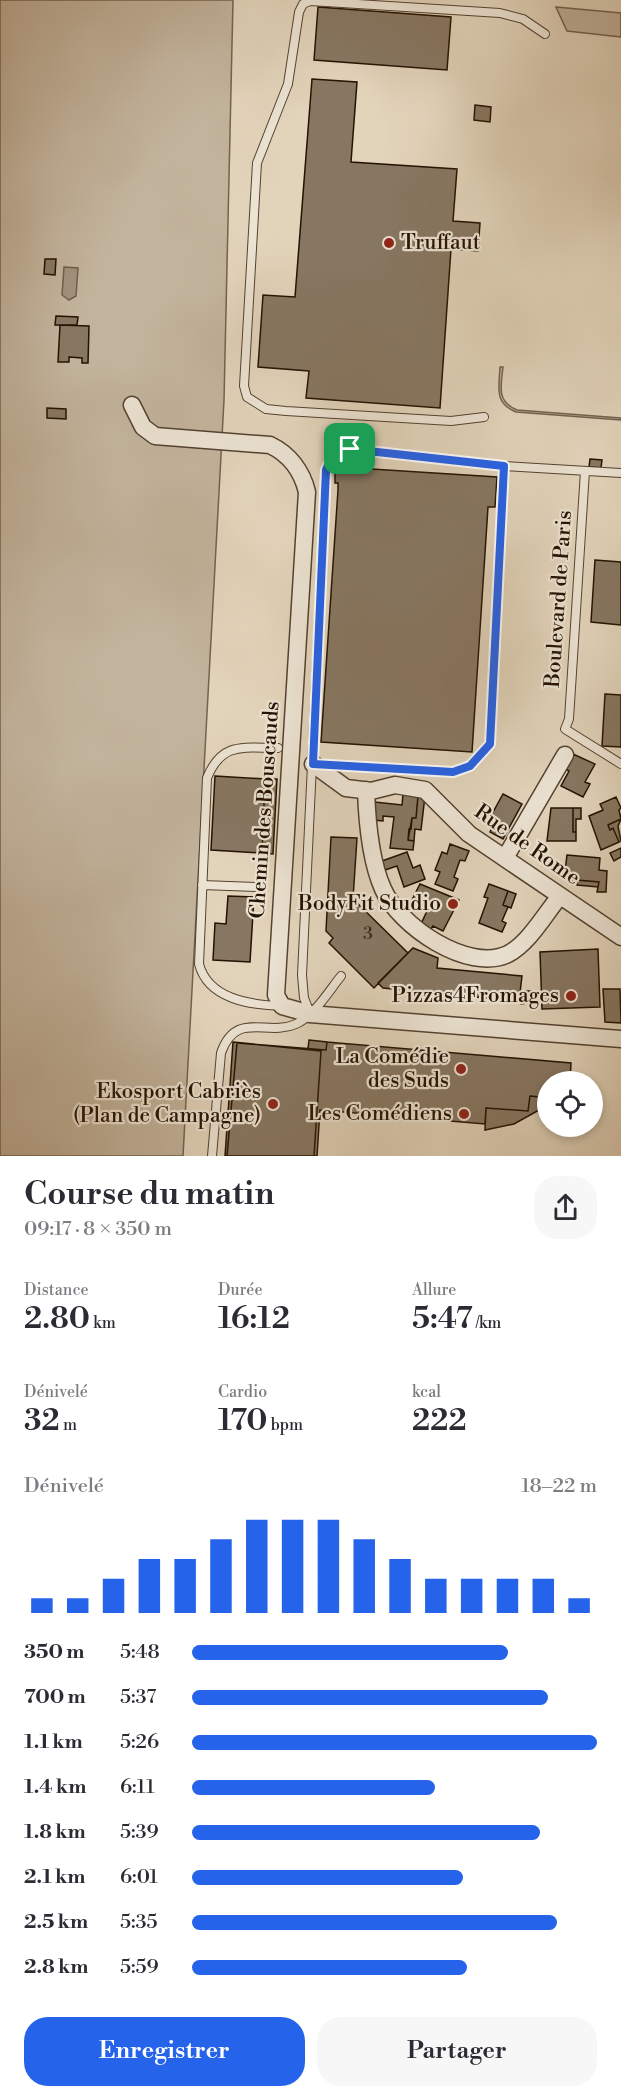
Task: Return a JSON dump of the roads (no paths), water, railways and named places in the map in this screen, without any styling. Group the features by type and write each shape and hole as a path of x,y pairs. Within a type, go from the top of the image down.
{"street":[{"name":"Chemin des Bouscauds","path":"132,405 143,427 155,436 270,446 283,453 305,482 307,492 276,995 282,1006"},
{"path":"505,858 565,755"},
{"name":"Rue de Rome","path":"313,764 346,788 366,790 395,785 420,787 429,793 459,826 621,937"},
{"path":"366,790 366,814 382,887 394,907 411,924 442,945 475,957 493,958 508,954 520,944 560,896"},
{"path":"282,1006 310,1014 621,1039"}],"lane":[{"path":"484,417 451,421 286,411 266,409 247,397 244,386 256,163 288,84 299,12 303,4 309,1 500,13 523,20 544,34"},
{"path":"310,1014 304,998 302,975 326,470 331,458 350,449 504,466 621,473"},
{"path":"313,764 453,772 470,766 490,744 504,466"},
{"name":"Boulevard de Paris","path":"585,471 569,719 565,729 621,764"},
{"path":"278,748 236,747 224,753 213,764 207,778 199,964 208,985 229,997 282,1006"},
{"path":"202,885 259,887"},
{"path":"212,1156 221,1053 226,1037 238,1029 296,1024 310,1014 341,976"}],"place":[{"name":"Truffaut","path":"389,243"},
{"name":"BodyFit Studio","path":"453,904"},
{"name":"Pizzas4Fromages","path":"571,996"},
{"name":"La Comédie des Suds","path":"461,1069"},
{"name":"Ekosport Cabriès (Plan de Campagne)","path":"273,1104"},
{"name":"Les Comédiens","path":"464,1114"}]}
